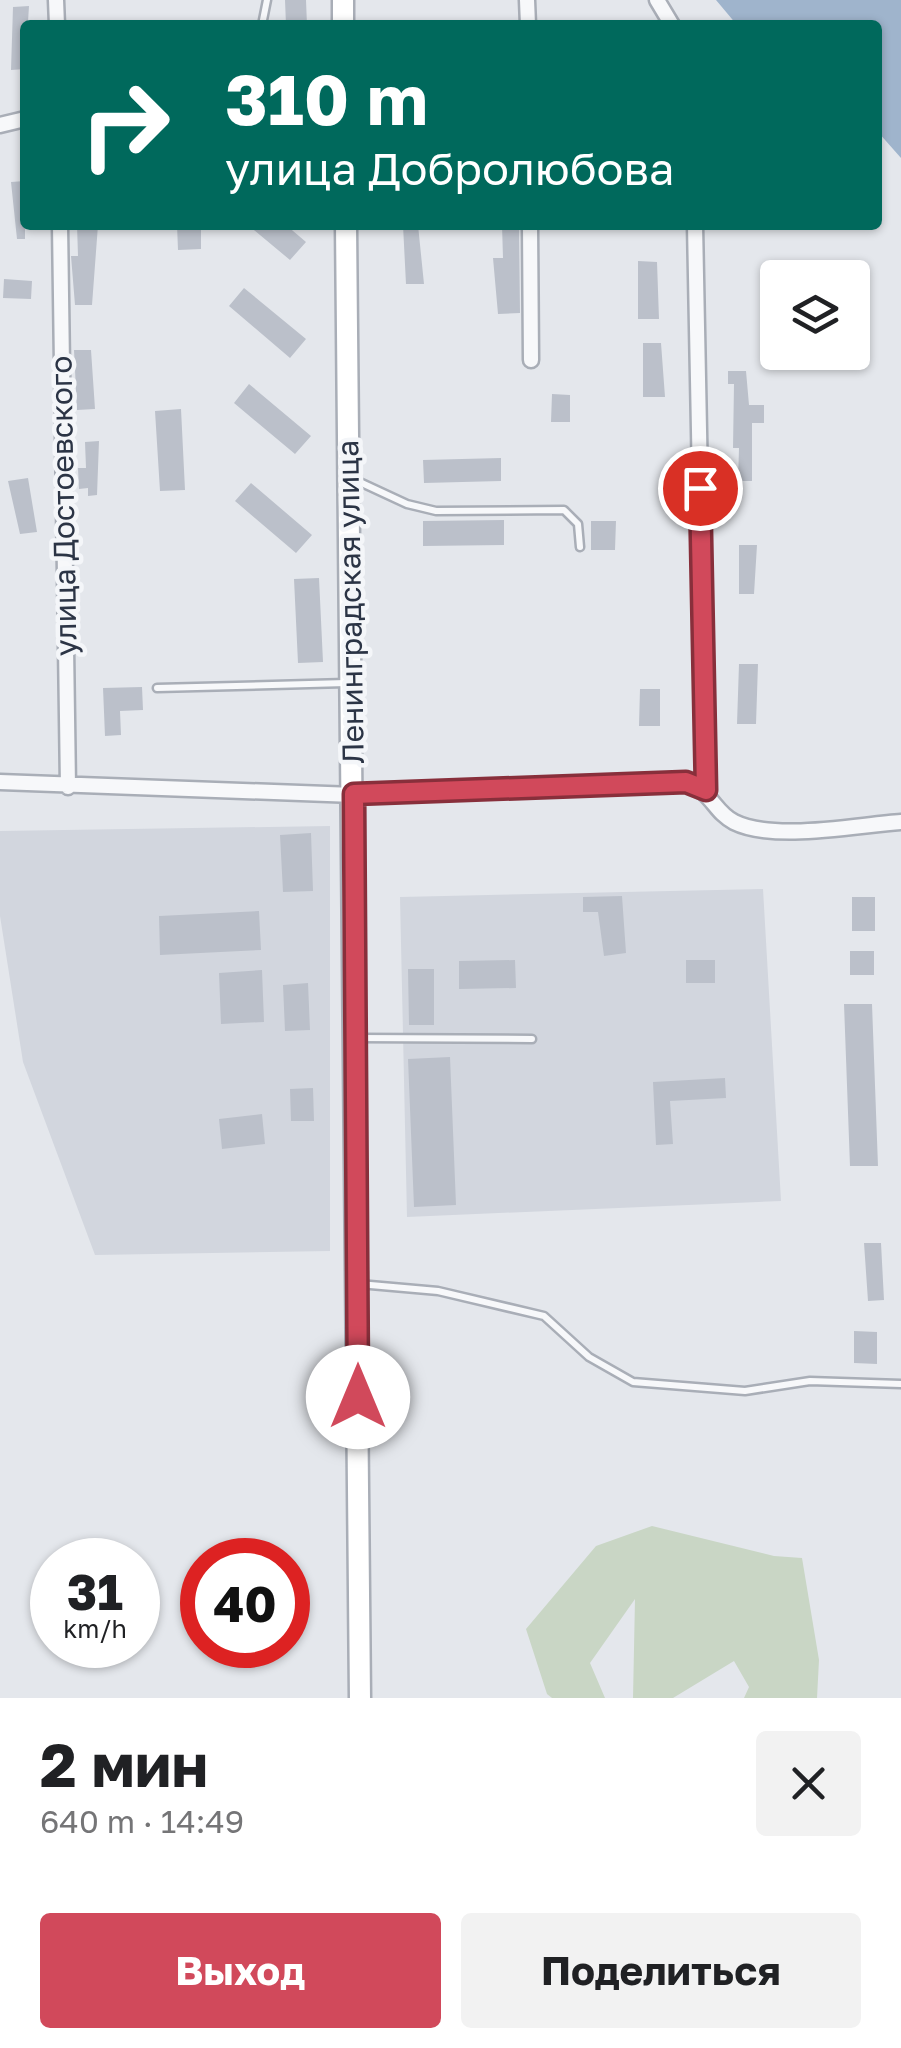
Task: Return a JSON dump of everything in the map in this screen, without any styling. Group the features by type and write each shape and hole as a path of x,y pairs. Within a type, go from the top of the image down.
{"street":[{"name":"улица Достоевского","path":"60,230 68,787"},
{"name":"Ленинградская улица","path":"346,230 360,1698"},
{"path":"530,230 531,360"},
{"path":"695,230 706,790"},
{"path":"0,782 354,794 686,782 706,790 734,822 784,831 901,822"}],"lane":[{"path":"350,477 407,504 436,511 564,510 578,524 580,547"},
{"path":"157,688 352,683"},
{"path":"356,1038 532,1039"},
{"path":"357,1284 438,1291 544,1316 589,1358 633,1382 744,1391 810,1381 901,1384"}],"shaded area":[{"path":"330,826 330,1251 95,1255 23,1062 0,916 0,831"},
{"path":"763,889 781,1201 407,1217 400,897"}],"green space":[{"path":"652,1526 774,1556 802,1558 819,1660 817,1698 744,1698 749,1687 734,1661 673,1698 633,1698 635,1599 590,1663 605,1698 552,1698 547,1694 526,1629 596,1546"}],"water":[{"path":"716,0 901,0 901,158 882,137 882,20 733,20"}],"building":[{"path":"285,0 306,0 307,20 286,20"},
{"path":"29,6 28,20 20,20 20,69 11,70 13,7"},
{"path":"20,181 20,230 25,230 25,239 17,239 11,182"},
{"path":"77,230 98,230 92,305 75,305 71,256 78,256"},
{"path":"177,230 201,230 201,249 178,250"},
{"path":"254,230 292,230 306,242 290,260"},
{"path":"403,230 419,230 424,284 406,284"},
{"path":"502,230 519,230 520,313 498,314 493,258 503,258"},
{"path":"638,261 657,262 659,319 638,319"},
{"path":"4,279 32,281 31,299 3,298"},
{"path":"244,288 306,339 290,358 229,306"},
{"path":"643,343 661,343 665,397 643,397"},
{"path":"74,350 91,350 95,409 77,410"},
{"path":"728,371 746,371 749,405 764,405 764,423 752,423 752,481 738,481 739,448 733,448 734,384 728,384"},
{"path":"249,384 311,436 295,454 234,403"},
{"path":"552,394 570,395 570,422 551,422"},
{"path":"181,409 185,490 160,491 155,411"},
{"path":"99,441 97,495 88,496 88,488 79,489 78,468 86,468 85,442"},
{"path":"501,458 501,481 424,483 423,460"},
{"path":"28,478 37,532 20,534 8,481"},
{"path":"251,483 312,535 296,553 235,501"},
{"path":"504,520 504,545 423,546 423,521"},
{"path":"591,521 616,521 615,550 591,550"},
{"path":"739,545 757,545 754,594 739,594"},
{"path":"319,578 323,662 298,663 294,579"},
{"path":"739,664 758,664 756,724 737,724"},
{"path":"142,687 143,710 120,711 121,735 105,736 103,688"},
{"path":"640,689 660,689 660,726 639,726"},
{"path":"311,833 313,891 283,892 280,835"},
{"path":"622,896 626,953 604,956 598,912 583,912 583,897"},
{"path":"852,897 875,897 875,931 852,931"},
{"path":"259,911 261,950 160,955 159,916"},
{"path":"850,951 874,951 874,975 850,975"},
{"path":"515,960 516,988 459,989 459,961"},
{"path":"686,960 715,960 715,983 686,983"},
{"path":"408,969 434,969 434,1025 409,1025"},
{"path":"262,970 264,1022 221,1024 219,973"},
{"path":"308,983 310,1030 285,1031 283,985"},
{"path":"844,1004 872,1004 878,1166 850,1166"},
{"path":"450,1057 456,1205 414,1207 408,1059"},
{"path":"725,1078 726,1098 670,1101 673,1144 656,1145 653,1082"},
{"path":"313,1088 314,1121 291,1121 290,1089"},
{"path":"262,1114 265,1144 222,1149 219,1119"},
{"path":"864,1243 881,1243 884,1300 868,1301"},
{"path":"854,1331 877,1332 877,1364 854,1363"}],"route":[{"path":"358,1397 354,794 686,782 706,790 700,488"}]}
